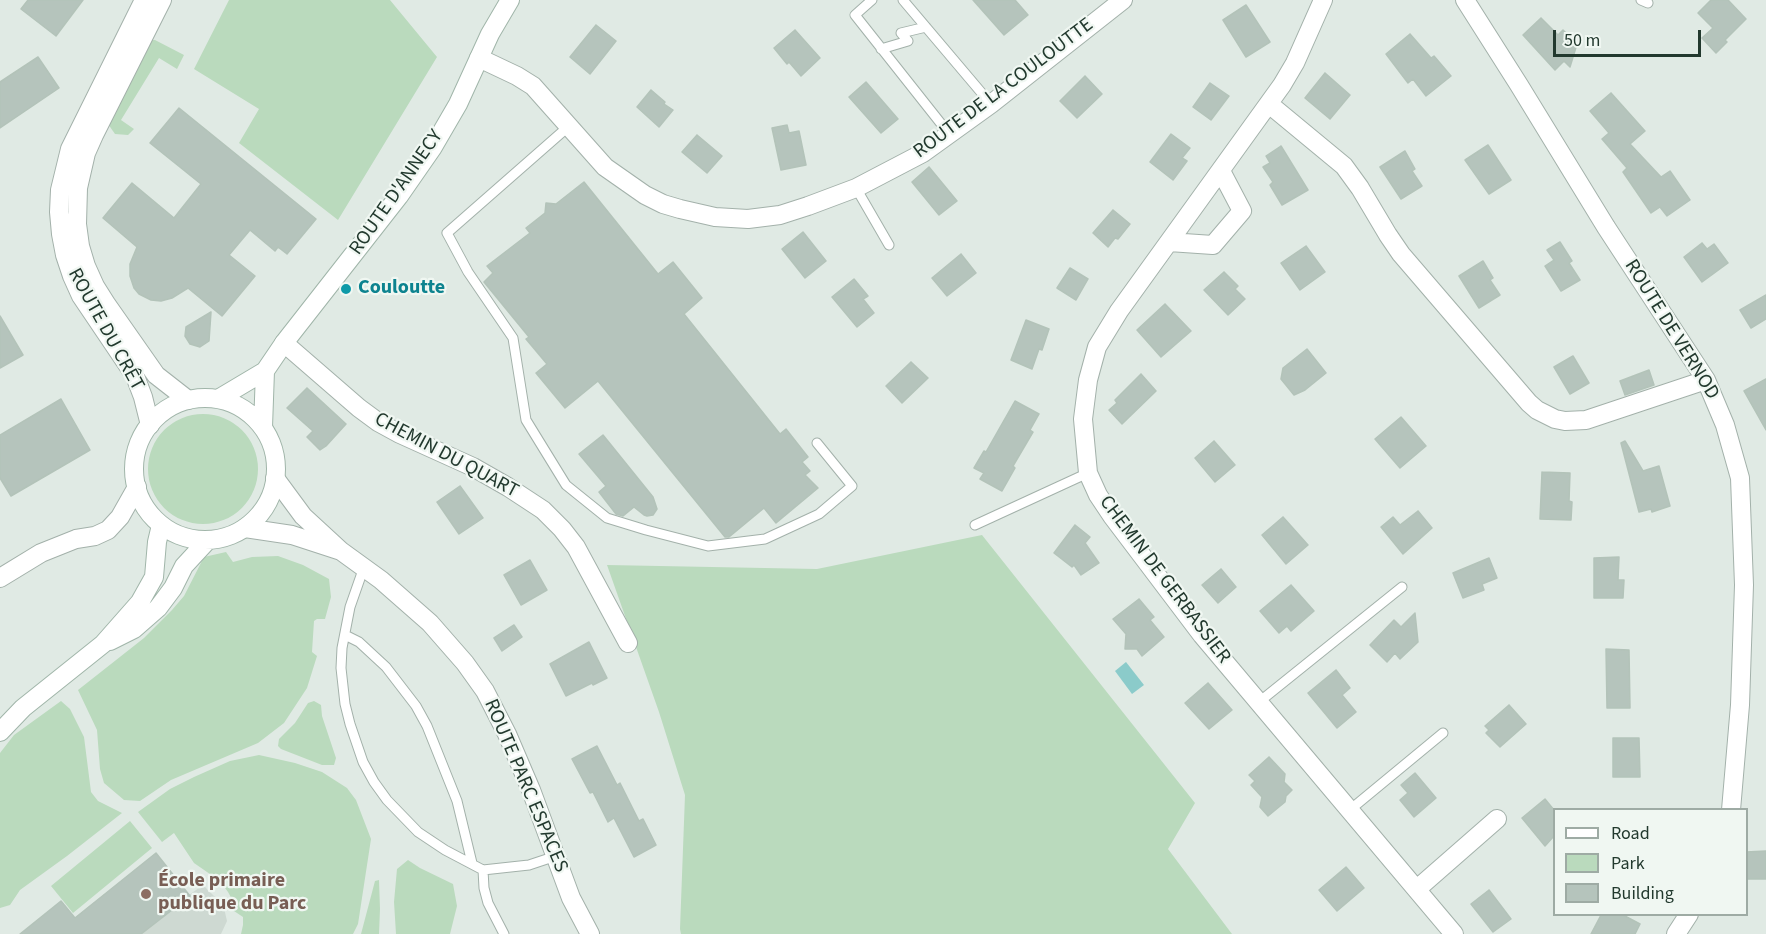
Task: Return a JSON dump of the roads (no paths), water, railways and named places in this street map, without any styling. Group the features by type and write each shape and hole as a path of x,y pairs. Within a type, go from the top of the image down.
{"street":[{"name":"ROUTE DU CRÊT","path":"144,0 70,149 60,190 59,212 65,255 72,276 81,296 135,376 150,425"},
{"name":"ROUTE DU CRÊT","path":"162,0 86,153 78,188 77,224 86,267 95,286 156,375 188,400"},
{"name":"ROUTE D'ANNECY","path":"490,34 498,0"},
{"name":"ROUTE D'ANNECY","path":"266,371 284,343 393,204 433,147 458,104 490,34 510,0"},
{"name":"ROUTE DE LA COULOUTTE","path":"479,58 517,76 533,87 606,167 645,195 663,204 715,217 748,219 780,215 856,188 923,153 991,104 1123,0"},
{"name":"CHEMIN DE GERBASSIER","path":"1323,0 1295,63 1282,85 1114,318 1097,347 1084,401 1083,419 1088,473 1098,495 1140,555 1202,634 1454,934"},
{"name":"ROUTE DE VERNOD","path":"1465,0 1606,227 1706,380 1717,403 1734,452 1740,478 1742,503 1744,585 1740,705 1731,808"},
{"path":"1269,104 1344,166 1401,254 1490,359 1537,410 1555,419 1586,420 1706,380"},
{"path":"1169,242 1213,245 1242,211 1221,171"},
{"name":"CHEMIN DU QUART","path":"284,343 378,422 473,467 543,510 576,547 628,644"},
{"path":"218,399 266,371"},
{"path":"263,427 266,371"},
{"path":"218,399 243,409 263,427 273,447 277,468 273,490 264,510 245,528 229,536 208,540 191,539 175,534 150,514 137,487 135,466 139,444 150,425 167,410 188,400 218,399"},
{"name":"ROUTE PARC ESPACES","path":"275,478 303,516 341,551 381,580 430,623 465,663 484,691 511,743 571,898 590,934"},
{"path":"0,578 41,553 76,539 95,536 108,530 120,517 137,487"},
{"path":"0,732 23,708 103,644 140,602 154,578 161,525"},
{"name":"ROUTE PARC ESPACES","path":"245,528 292,535 341,551"},
{"path":"103,644 134,629 158,608 169,594 184,566 208,540"},
{"path":"1417,889 1497,819"},
{"path":"1676,934 1688,916"}],"lane":[{"path":"872,0 855,15 950,135"},
{"path":"903,0 991,104"},
{"path":"881,49 908,41 901,33 926,27"},
{"path":"569,126 447,233 468,272 513,338 526,420 566,485 607,518 646,530 708,546 765,539 819,514 852,486 817,443"},
{"path":"856,188 890,245"},
{"path":"975,525 1088,473"},
{"path":"364,567 350,607 342,648 341,669 345,704 357,744 374,782 387,800 418,832 445,850 483,870 529,865 556,856"},
{"path":"1259,702 1402,586"},
{"path":"345,635 359,642 386,667 422,716 457,801 472,863"},
{"path":"1351,809 1443,733"},
{"path":"483,870 488,903 504,934"}],"water":[{"path":"1126,662 1144,685 1132,694 1115,671"}],"place":[{"name":"Couloutte","path":"346,289"},
{"name":"École primaire publique du Parc","path":"146,894"}]}
